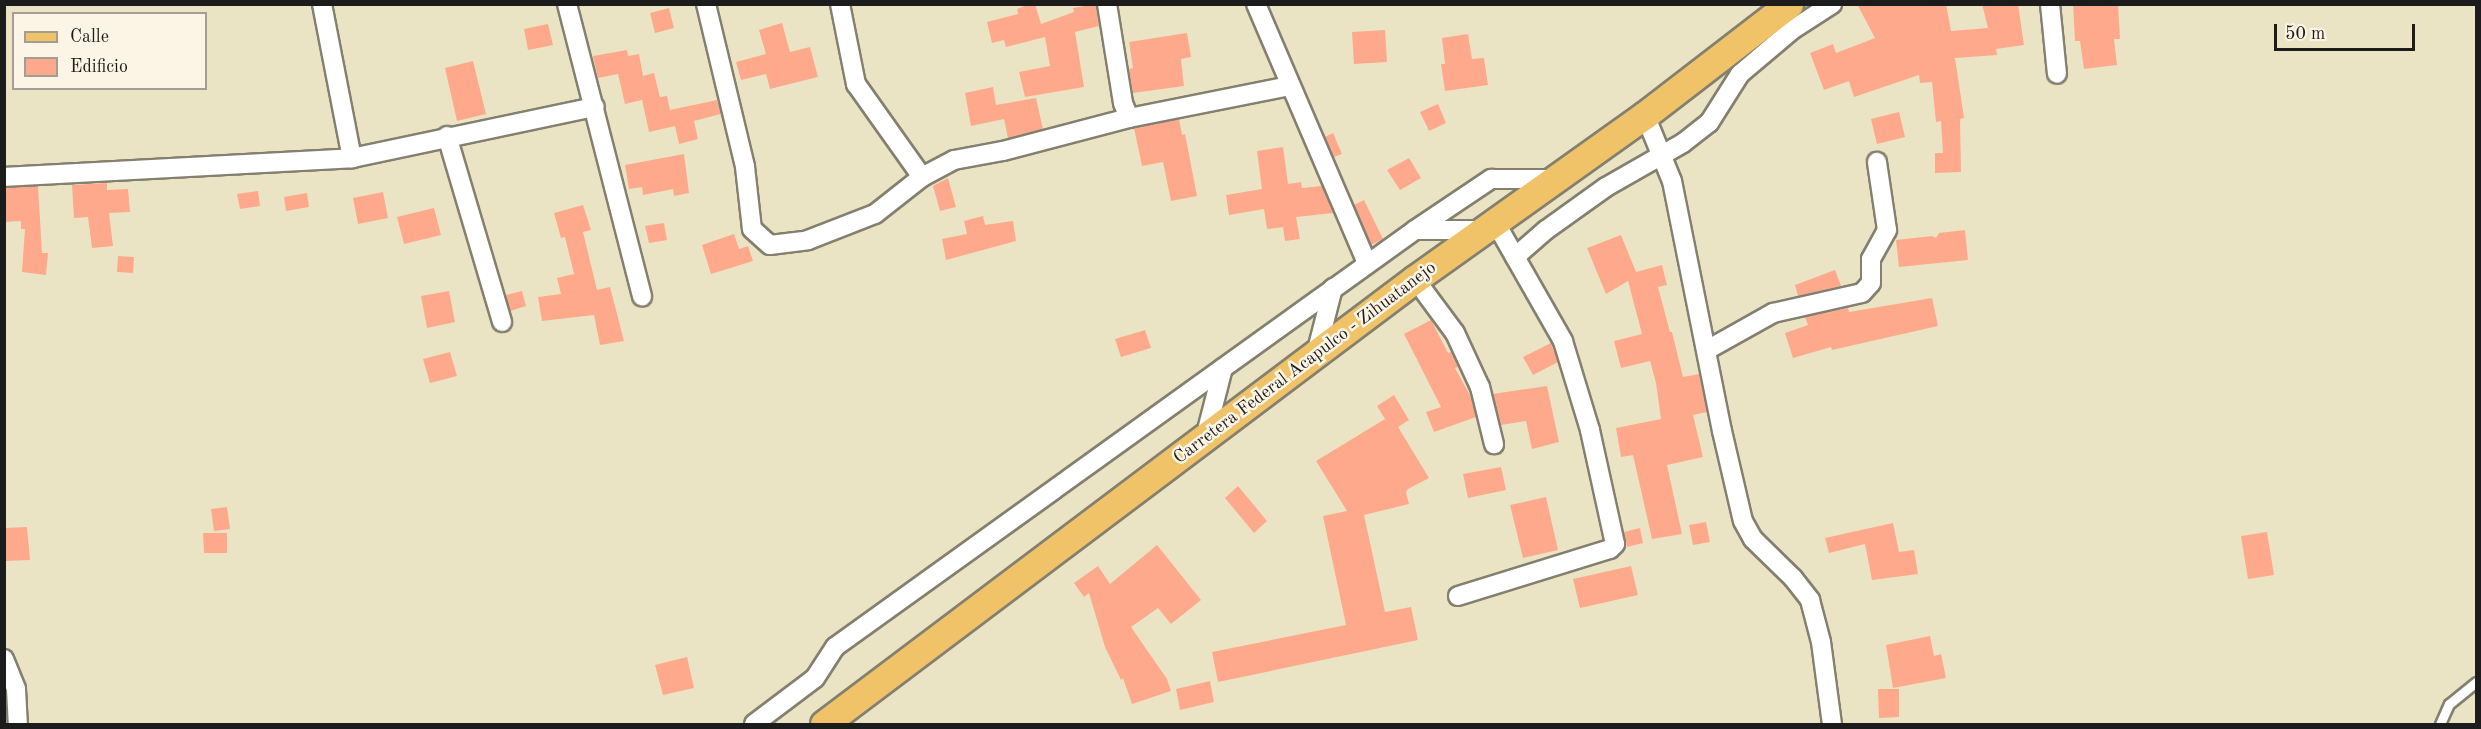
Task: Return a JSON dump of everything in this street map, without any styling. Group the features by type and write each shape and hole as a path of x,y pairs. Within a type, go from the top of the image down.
{"main road":[{"name":"Carretera Federal Acapulco - Zihuatanejo","path":"824,724 1415,279 1645,115 1789,4"}],"street":[{"path":"322,4 352,158"},
{"path":"567,4 642,297"},
{"path":"706,4 745,167 752,229 770,245 808,240 875,214 922,177 954,160 1003,151 1129,118 1289,86"},
{"path":"840,4 856,84 922,177"},
{"path":"1107,4 1123,103 1129,118"},
{"path":"1256,4 1289,86 1367,264"},
{"path":"1515,257 1546,230 1606,187 1661,157 1709,123 1740,74 1792,30 1832,4"},
{"path":"2050,4 2057,74"},
{"path":"4,177 352,158 447,136 595,108"},
{"path":"1645,115 1672,181 1722,431 1743,521 1753,539 1793,578 1810,600 1821,642 1832,724"},
{"path":"447,136 502,322"},
{"path":"1707,350 1773,313 1862,293 1871,283 1871,259 1887,230 1877,162"},
{"path":"754,724 815,678 835,648 1415,230 1491,179 1557,179"},
{"path":"1415,230 1489,226 1515,257 1563,341 1590,430 1615,544 1610,549 1458,596"},
{"path":"1415,279 1455,333 1480,387 1494,444"},
{"path":"1316,354 1333,288"},
{"path":"1205,438 1223,368"},
{"path":"4,659 16,689 18,724"}],"lane":[{"path":"2440,724 2449,704 2476,682"}],"building":[{"path":"1035,4 1041,24 1074,12 1073,8 1096,4 1099,26 1075,32 1084,87 1025,97 1019,72 1050,66 1045,37 1006,47 1004,40 992,43 987,22 1018,14 1017,9"},
{"path":"1857,4 1946,4 1951,31 1988,28 1982,4 2018,4 2024,45 1996,49 1997,55 1955,58 1964,118 1960,119 1961,172 1935,173 1935,153 1943,153 1941,121 1936,122 1932,82 1920,83 1919,75 1854,97 1849,81 1824,90 1810,53 1833,44 1836,53 1875,38"},
{"path":"2073,4 2118,4 2120,39 2114,39 2117,65 2084,69 2080,41 2075,41"},
{"path":"669,8 674,28 655,33 650,13"},
{"path":"782,23 790,52 810,47 818,77 770,89 766,74 741,80 736,62 766,54 759,30"},
{"path":"548,24 553,45 528,50 524,29"},
{"path":"1385,30 1387,62 1354,64 1352,32"},
{"path":"1187,33 1191,57 1181,59 1184,86 1133,93 1129,69 1133,68 1129,42"},
{"path":"1468,34 1472,59 1484,58 1488,85 1445,91 1441,64 1445,64 1442,38"},
{"path":"627,50 628,56 639,54 643,76 654,73 660,97 667,96 670,110 717,100 721,114 694,121 698,139 679,144 675,126 649,132 642,100 625,104 618,74 598,78 593,56"},
{"path":"473,61 486,114 457,121 445,68"},
{"path":"993,87 996,105 1036,98 1043,129 1008,138 1004,119 971,126 965,93"},
{"path":"1438,104 1446,123 1429,131 1420,112"},
{"path":"1899,112 1905,137 1877,144 1871,119"},
{"path":"1179,119 1182,135 1185,134 1197,196 1171,201 1163,162 1142,166 1134,128"},
{"path":"1333,133 1342,154 1334,157 1325,137"},
{"path":"1283,147 1288,184 1301,182 1302,188 1322,186 1333,213 1296,217 1300,239 1285,241 1283,227 1267,229 1264,209 1229,215 1226,195 1262,189 1257,151"},
{"path":"684,154 689,193 674,196 673,189 643,195 642,187 629,189 625,165"},
{"path":"1409,158 1421,178 1400,190 1387,170"},
{"path":"948,178 956,207 940,211 933,186"},
{"path":"107,183 107,190 128,189 130,212 109,213 113,246 92,248 88,217 74,218 72,185"},
{"path":"38,186 42,253 48,253 46,275 22,272 25,229 21,229 21,221 4,222 4,188"},
{"path":"258,191 260,206 240,209 237,194"},
{"path":"383,192 388,218 358,224 353,198"},
{"path":"307,193 309,207 286,211 284,197"},
{"path":"1364,200 1383,239 1371,245 1354,205"},
{"path":"583,205 591,230 583,232 597,290 610,287 624,341 600,345 594,315 542,321 538,297 561,294 557,278 574,274 565,237 561,238 554,213"},
{"path":"434,208 441,235 404,244 397,217"},
{"path":"983,216 985,225 1013,221 1016,241 946,260 942,239 967,234 964,221"},
{"path":"664,223 667,240 649,243 645,226"},
{"path":"1965,230 1968,260 1899,267 1896,240 1932,236 1936,238 1939,233"},
{"path":"734,234 739,249 748,246 753,261 711,274 702,245"},
{"path":"1621,235 1636,272 1662,265 1667,285 1658,287 1683,377 1699,374 1707,412 1693,415 1703,457 1667,465 1682,534 1652,539 1633,455 1621,457 1616,428 1661,419 1656,383 1650,361 1621,368 1614,341 1642,334 1628,281 1606,294 1587,248"},
{"path":"118,256 134,257 133,273 117,272"},
{"path":"1835,270 1841,286 1798,296 1795,285"},
{"path":"449,291 455,322 427,328 421,296"},
{"path":"522,291 526,306 510,311 506,295"},
{"path":"1932,298 1938,326 1832,350 1831,347 1793,358 1785,333 1808,325 1805,317 1848,308 1849,312"},
{"path":"1431,320 1458,367 1455,368 1471,397 1476,417 1434,432 1426,412 1441,407 1404,334"},
{"path":"1145,330 1151,348 1121,357 1115,339"},
{"path":"1551,343 1558,362 1533,375 1523,357"},
{"path":"450,352 457,376 430,383 423,359"},
{"path":"1547,386 1559,442 1532,449 1526,421 1501,425 1493,394"},
{"path":"1394,395 1409,420 1398,427 1429,478 1408,489 1406,492 1409,504 1364,515 1385,612 1411,607 1418,640 1218,682 1212,652 1346,625 1323,516 1347,511 1316,461 1385,419 1377,406"},
{"path":"1501,467 1506,490 1468,498 1463,474"},
{"path":"1238,486 1267,521 1254,533 1225,498"},
{"path":"1546,497 1558,550 1523,558 1510,505"},
{"path":"227,507 230,529 214,531 211,509"},
{"path":"1706,522 1710,542 1693,545 1689,525"},
{"path":"1893,523 1899,552 1914,550 1918,574 1872,580 1865,544 1829,553 1825,538"},
{"path":"27,527 30,560 4,561 4,528"},
{"path":"1640,528 1643,543 1627,547 1624,532"},
{"path":"2267,532 2274,575 2248,579 2241,536"},
{"path":"203,533 227,533 227,553 204,553"},
{"path":"1157,545 1201,600 1171,624 1158,608 1131,627 1167,679 1171,691 1132,704 1123,678 1121,680 1105,647 1089,593 1084,597 1074,583 1098,566 1110,584"},
{"path":"1631,566 1638,595 1580,608 1573,579"},
{"path":"1930,636 1934,656 1941,654 1946,678 1893,688 1886,645"},
{"path":"687,657 694,688 663,695 655,665"},
{"path":"1210,681 1214,702 1180,710 1176,689"},
{"path":"1878,689 1899,689 1899,717 1879,718"}]}
